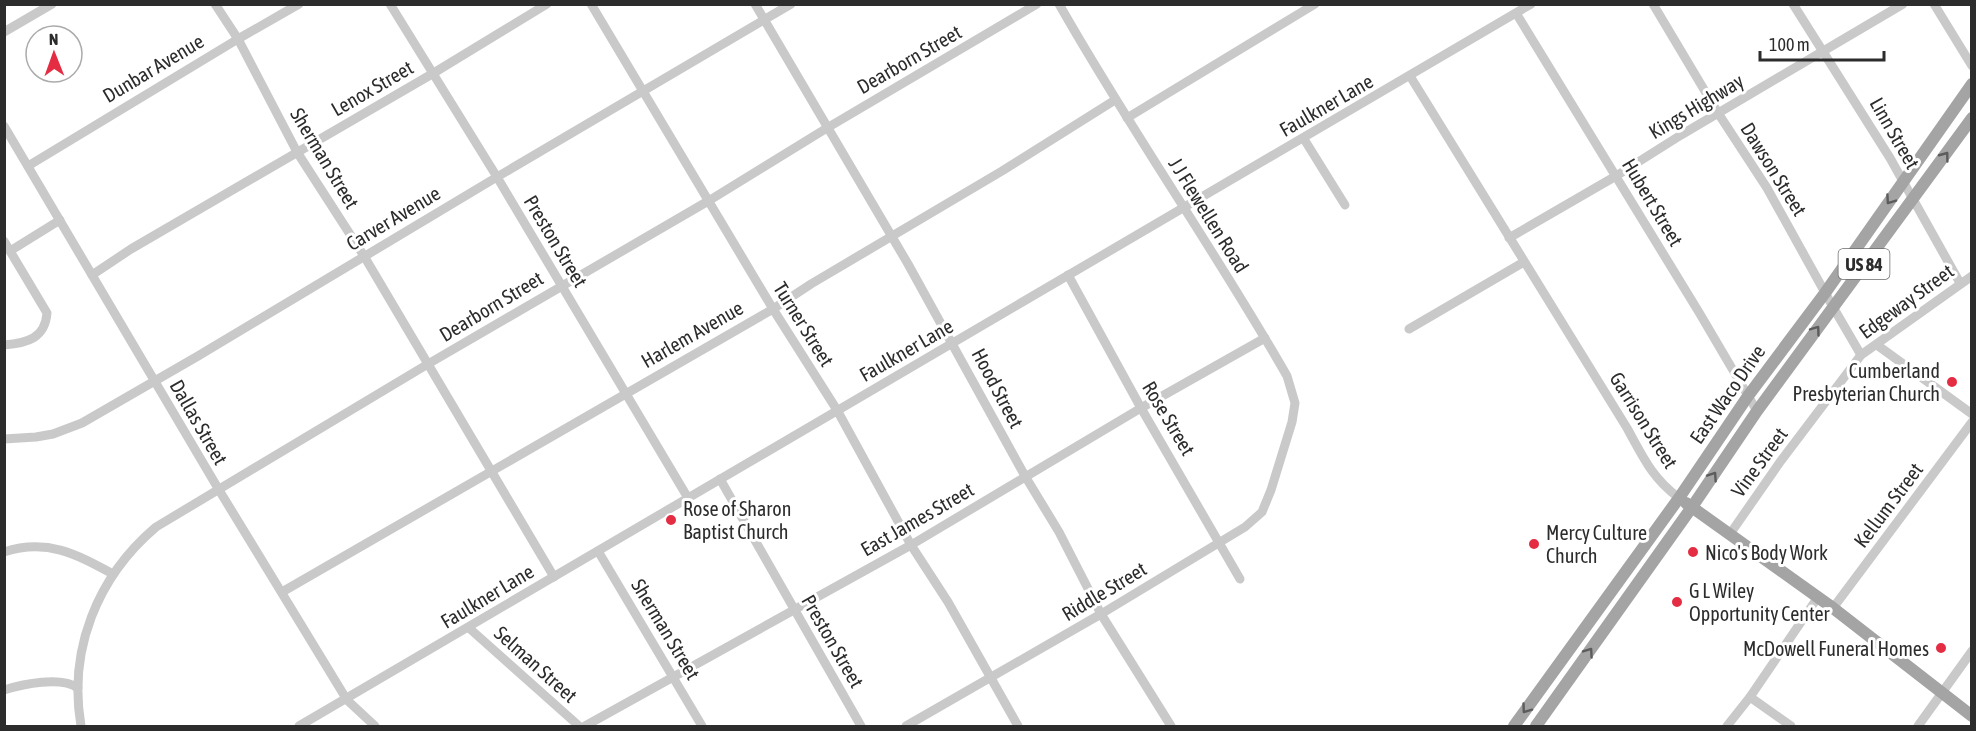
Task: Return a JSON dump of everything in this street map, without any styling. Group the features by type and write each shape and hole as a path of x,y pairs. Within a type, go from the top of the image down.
{"main road":[{"name":"East Waco Drive","path":"1514,726 1679,498 1748,396 1825,293 1971,84"},
{"name":"East Waco Drive","path":"1536,726 1692,507 1757,411 1971,118"},
{"name":"Garrison Street","path":"1679,498 1833,608 1971,716"}],"street":[{"path":"4,32 52,4"},
{"name":"Sherman Street","path":"214,4 238,39 297,152 364,256 554,577"},
{"name":"Dunbar Avenue","path":"28,166 299,4"},
{"name":"Preston Street","path":"390,4 497,177 688,498"},
{"name":"Lenox Street","path":"92,274 547,4"},
{"name":"Turner Street","path":"591,4 773,309 837,410 911,545 948,602 1018,726"},
{"name":"Hood Street","path":"755,4 892,236 1024,476 1059,532 1101,614 1171,726"},
{"name":"Carver Avenue","path":"4,439 36,437 82,423 155,382 790,4"},
{"name":"Dearborn Street","path":"81,726 79,667 87,628 94,608 113,574 132,550 156,527 1037,4"},
{"name":"J J Flewellen Road","path":"1059,4 1115,100 1184,207 1287,376 1295,403 1283,453"},
{"path":"1127,118 1315,4"},
{"name":"Faulkner Lane","path":"299,726 347,700 1531,4"},
{"name":"Dawson Street","path":"1653,4 1718,113 1767,188 1861,355"},
{"name":"Linn Street","path":"1793,4 1890,158 1960,284"},
{"name":"Kings Highway","path":"1509,238 1903,4"},
{"path":"1934,4 1971,66"},
{"name":"Hubert Street","path":"1516,13 1757,411"},
{"name":"Garrison Street","path":"1410,76 1627,428 1650,471 1665,488 1679,498"},
{"name":"Harlem Avenue","path":"282,592 773,309 1115,100"},
{"name":"Dallas Street","path":"4,126 219,490 347,700 375,726"},
{"path":"1304,139 1345,205"},
{"path":"4,345 39,336 46,325 47,313 7,246 60,220"},
{"path":"1410,329 1524,262"},
{"name":"Rose Street","path":"1068,275 1141,408 1240,579"},
{"name":"Edgeway Street","path":"1861,355 1971,276"},
{"name":"East James Street","path":"585,726 911,545 1024,476 1264,338"},
{"path":"1877,345 1971,414"},
{"name":"Vine Street","path":"1730,534 1780,462 1861,355"},
{"name":"Kellum Street","path":"1833,608 1971,422"},
{"name":"Riddle Street","path":"906,726 1101,614 1245,527 1262,512 1283,453"},
{"name":"Preston Street","path":"720,479 861,726"},
{"path":"4,552 38,546 59,549 84,558 113,574"},
{"name":"Sherman Street","path":"598,551 702,726"},
{"path":"1727,726 1750,697 1818,597"},
{"name":"Selman Street","path":"469,628 579,726"},
{"path":"1918,726 1971,651"},
{"path":"4,690 43,682 73,685 78,688"},
{"path":"1750,697 1791,726"}],"place":[{"name":"Cumberland Presbyterian Church","path":"1952,382"},
{"name":"Rose of Sharon Baptist Church","path":"671,520"},
{"name":"Mercy Culture Church","path":"1534,544"},
{"name":"Nico's Body Work","path":"1693,552"},
{"name":"G L Wiley Opportunity Center","path":"1677,602"},
{"name":"McDowell Funeral Homes","path":"1941,648"}]}
